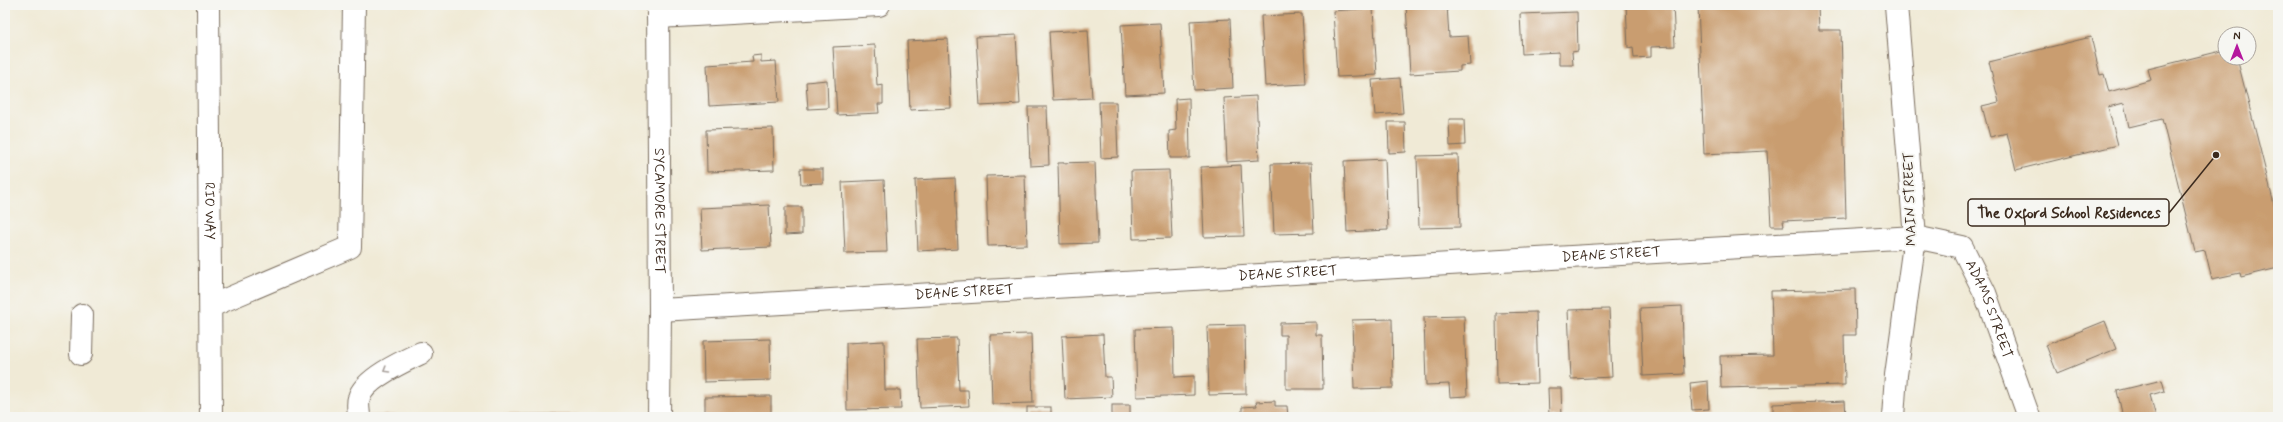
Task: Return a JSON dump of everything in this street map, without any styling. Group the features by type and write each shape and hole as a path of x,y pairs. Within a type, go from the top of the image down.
{"street":[{"name":"RIO WAY","path":"208,5 211,417"},
{"path":"211,306 350,247 354,5"},
{"path":"658,11 879,5"},
{"name":"MAIN STREET","path":"1893,417 1896,375 1915,237 1896,5"},
{"name":"SYCAMORE STREET","path":"658,11 660,310 659,417"},
{"name":"DEANE STREET","path":"660,310 1915,237"},
{"name":"ADAMS STREET","path":"1915,237 1962,247 1985,292 2029,417"},
{"path":"81,354 82,315"},
{"path":"359,417 359,397 366,388 382,372 421,352"}],"building":[{"path":"1406,5 1447,5 1449,37 1468,36 1470,65 1460,66 1460,71 1410,74"},
{"path":"1626,5 1673,5 1675,46 1651,47 1651,57 1634,58 1633,47 1628,48"},
{"path":"1698,5 1818,5 1819,30 1841,30 1846,218 1783,221 1784,226 1771,226 1767,151 1704,154"},
{"path":"1373,8 1377,75 1337,77 1333,11"},
{"path":"1577,12 1578,51 1572,52 1573,65 1559,65 1559,52 1522,54 1520,14"},
{"path":"1302,14 1306,84 1265,86 1261,16"},
{"path":"1230,19 1233,88 1194,90 1190,21"},
{"path":"1160,23 1164,93 1125,95 1121,25"},
{"path":"1088,30 1092,98 1053,100 1049,32"},
{"path":"1016,35 1020,104 980,106 976,37"},
{"path":"2091,37 2100,75 2104,74 2109,92 2151,80 2148,69 2217,52 2217,66 2239,66 2278,220 2278,268 2241,277 2240,273 2212,279 2205,250 2195,252 2162,119 2129,127 2124,103 2108,107 2118,145 2016,170 2007,133 1990,137 1982,106 1999,102 1989,62"},
{"path":"948,39 951,108 910,110 907,41"},
{"path":"875,45 877,86 883,85 883,104 878,104 879,113 837,115 833,47"},
{"path":"761,55 761,62 776,61 779,102 709,106 707,65 753,62 752,56"},
{"path":"1400,78 1403,113 1375,115 1372,80"},
{"path":"827,80 828,108 808,109 806,82"},
{"path":"1256,96 1259,160 1227,162 1224,98"},
{"path":"1189,98 1190,158 1170,158 1169,131 1176,130 1175,99"},
{"path":"1099,102 1116,102 1118,157 1101,158"},
{"path":"1028,107 1047,107 1049,165 1030,166"},
{"path":"1449,119 1464,119 1465,145 1450,146"},
{"path":"1388,122 1405,122 1406,152 1389,153"},
{"path":"773,128 774,170 707,172 706,130"},
{"path":"1458,155 1460,227 1419,228 1417,156"},
{"path":"1385,159 1388,230 1347,232 1344,161"},
{"path":"1095,162 1098,243 1060,244 1058,163"},
{"path":"1311,163 1314,233 1274,234 1271,164"},
{"path":"1241,165 1244,236 1204,237 1201,167"},
{"path":"800,169 823,169 823,183 801,184"},
{"path":"1169,170 1172,238 1133,239 1131,171"},
{"path":"1025,175 1027,245 988,246 986,176"},
{"path":"955,178 958,249 918,251 915,180"},
{"path":"884,180 887,252 845,253 842,182"},
{"path":"769,205 771,247 702,250 700,208"},
{"path":"785,207 802,207 802,234 785,235"},
{"path":"1855,289 1856,335 1844,335 1845,385 1721,388 1720,356 1773,355 1771,291"},
{"path":"1682,306 1684,374 1643,376 1640,308"},
{"path":"1609,309 1612,377 1571,379 1568,310"},
{"path":"1536,312 1538,383 1497,384 1496,313"},
{"path":"1464,316 1467,396 1450,397 1449,384 1426,385 1424,317"},
{"path":"1392,319 1393,388 1354,389 1352,320"},
{"path":"2105,321 2116,349 2057,373 2046,345"},
{"path":"1316,322 1316,335 1322,335 1323,389 1286,389 1286,335 1280,335 1280,323"},
{"path":"1245,325 1246,394 1209,395 1207,326"},
{"path":"1174,328 1175,377 1194,376 1194,395 1137,397 1135,329"},
{"path":"1031,334 1033,403 992,404 990,335"},
{"path":"1103,334 1105,377 1111,377 1112,397 1065,399 1062,336"},
{"path":"957,338 959,390 968,390 969,406 920,408 917,339"},
{"path":"770,339 771,380 704,382 703,341"},
{"path":"884,341 885,390 900,390 901,409 847,410 846,343"},
{"path":"2162,380 2165,391 2150,395 2156,417 2123,417 2117,391"},
{"path":"1708,381 1709,409 1692,410 1690,383"},
{"path":"1548,388 1561,388 1562,417 1549,417"},
{"path":"771,396 771,417 705,417 705,397"},
{"path":"1275,401 1275,406 1287,406 1288,417 1242,417 1242,407 1257,406 1256,402"},
{"path":"1845,401 1846,417 1773,417 1773,404"},
{"path":"1112,405 1130,405 1130,417 1112,417"},
{"path":"1027,407 1051,407 1051,417 1027,417"},
{"path":"613,414 613,417 362,417 362,415"}],"place":[{"name":"The Oxford School Residences","path":"2216,155"}]}
